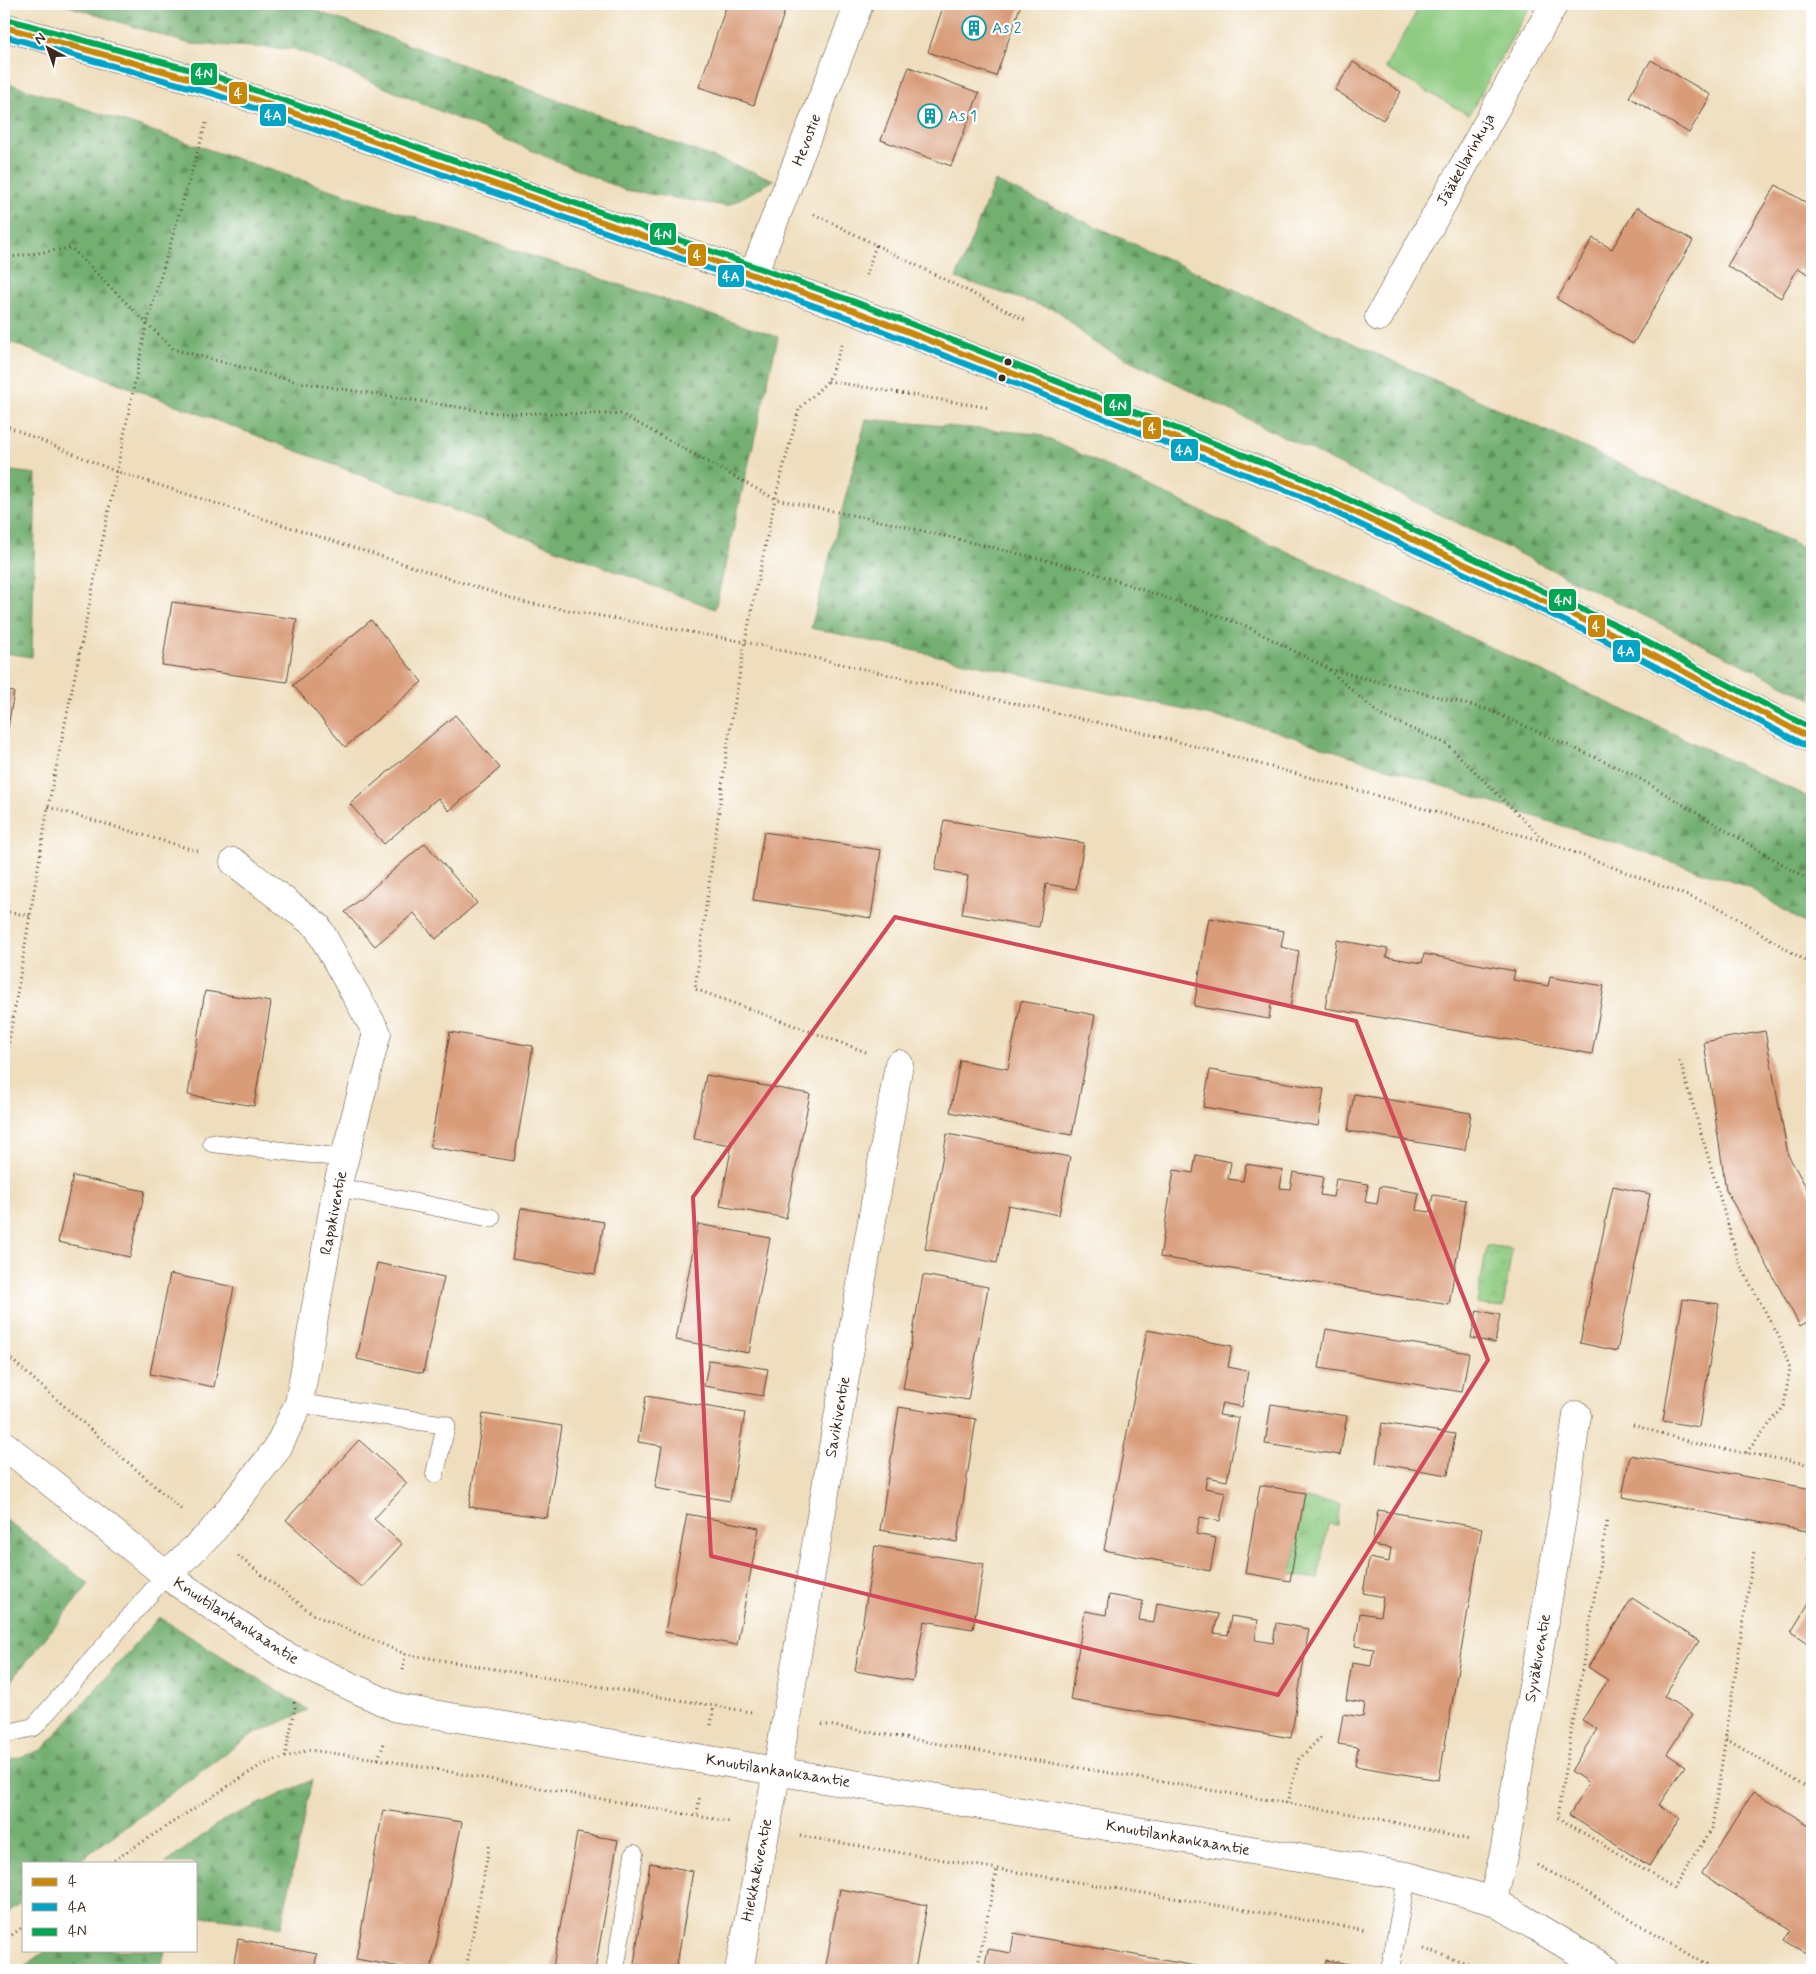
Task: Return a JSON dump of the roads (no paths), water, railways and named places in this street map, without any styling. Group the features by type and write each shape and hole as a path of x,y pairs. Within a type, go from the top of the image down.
{"street":[{"name":"Hevostie","path":"753,275 785,199 859,4"},
{"name":"Jääkellarinkuja","path":"1379,317 1554,4"},
{"path":"4,27 217,86 855,311 1303,488 1607,631 1812,739"},
{"name":"Rapakiventie","path":"166,1575 210,1534 277,1449 299,1403 337,1188 377,1033 317,926 234,862"},
{"name":"Savikiventie","path":"777,1771 899,1064"},
{"name":"Syväkiventie","path":"1493,1900 1505,1848 1563,1513 1577,1415"},
{"name":"Knuutilankankaantie","path":"4,1445 166,1575 286,1656 398,1708 1407,1876 1493,1900 1608,1970"},
{"name":"Hiekkakiventie","path":"739,1970 777,1771"}],"lane":[{"path":"212,1143 345,1158"},
{"path":"337,1188 491,1218"},
{"path":"299,1403 446,1425 435,1474"},
{"path":"4,1734 34,1727 166,1575"},
{"path":"615,1970 634,1854"},
{"path":"1390,1970 1407,1876"}],"place":[{"name":"As 2","path":"974,28"},
{"name":"As 1","path":"930,116"}]}
